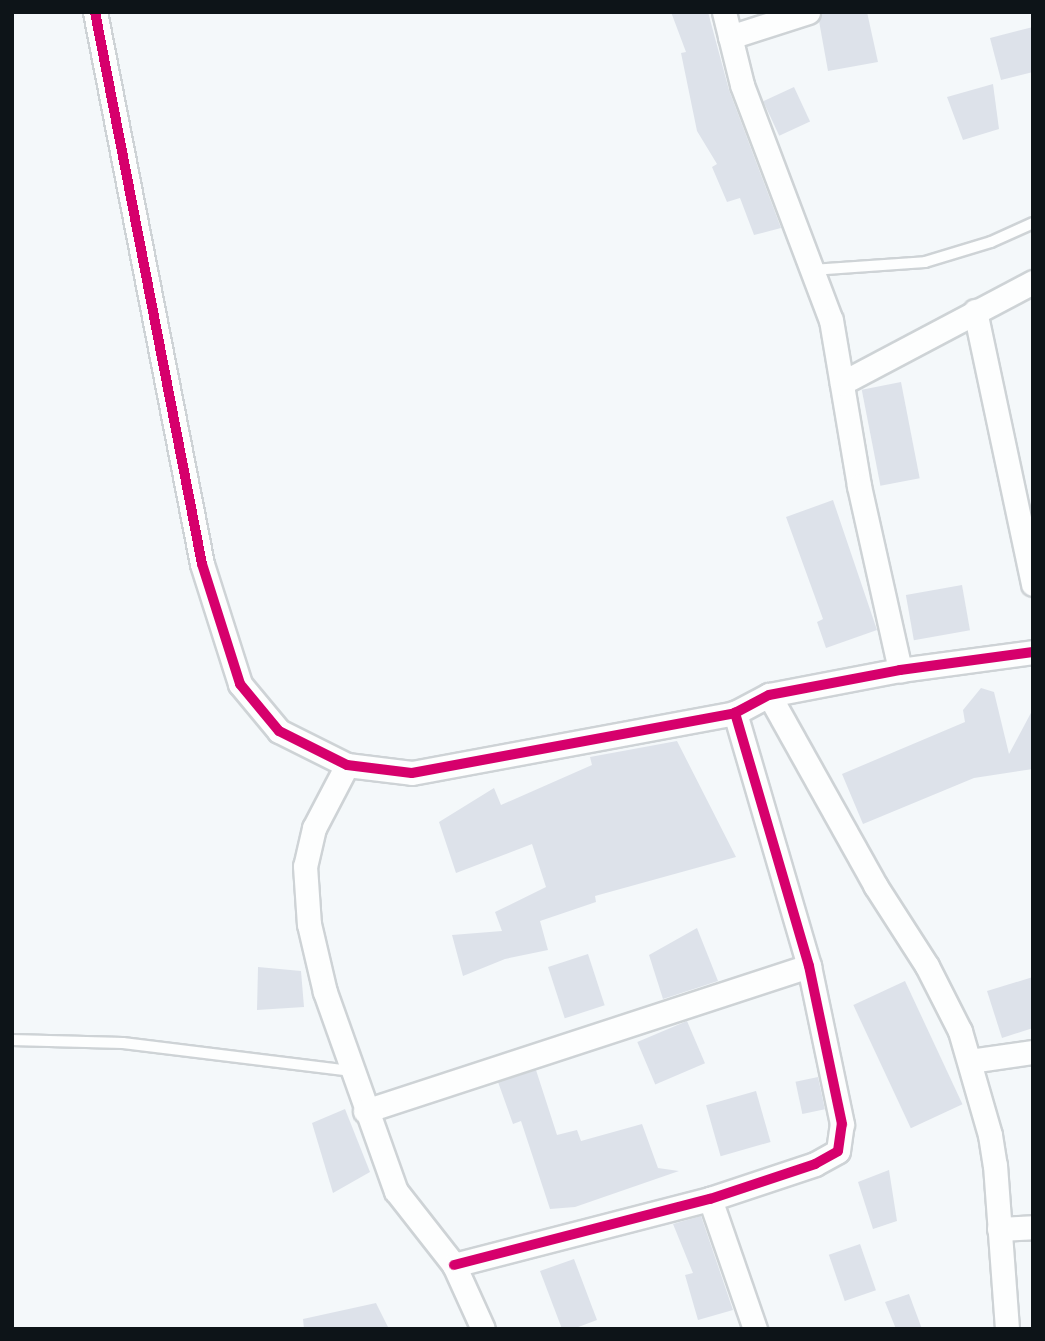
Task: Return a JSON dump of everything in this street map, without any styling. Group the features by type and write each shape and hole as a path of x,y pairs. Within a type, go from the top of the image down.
{"street":[{"path":"96,12 202,564 240,684 279,731 347,765 412,773 734,713 769,695 900,670 1033,653"},
{"path":"724,12 742,85 831,320 859,486 900,670"},
{"path":"730,37 808,12"},
{"path":"842,383 1033,282"},
{"path":"975,311 1033,584"},
{"path":"769,695 875,885 926,966 960,1031 990,1135 1007,1329"},
{"path":"454,1265 710,1199 816,1164 838,1151 842,1124 809,966 734,713"},
{"path":"347,765 314,828 305,866 309,924 325,992 365,1111 396,1191 454,1265 484,1329"},
{"path":"365,1111 809,966"},
{"path":"970,1060 1033,1052"},
{"path":"710,1199 755,1329"},
{"path":"999,1229 1033,1227"}],"lane":[{"path":"813,270 925,262 991,242 1033,223"},
{"path":"12,1040 123,1043 352,1070"}],"building":[{"path":"671,12 708,12 729,90 781,228 754,235 740,198 727,202 712,167 717,164 697,131 681,53 686,52"},
{"path":"867,12 878,62 828,71 819,21 822,14"},
{"path":"1033,27 1033,72 1001,80 990,38"},
{"path":"993,84 999,129 963,140 947,97"},
{"path":"794,87 810,121 779,136 763,101"},
{"path":"901,382 920,478 880,486 862,390"},
{"path":"833,500 877,630 826,648 817,622 823,619 786,517"},
{"path":"962,585 970,630 914,640 906,595"},
{"path":"981,688 994,692 1009,754 1033,709 1033,769 974,778 863,824 842,774 965,722 963,710"},
{"path":"677,741 736,857 595,896 596,902 540,921 548,950 505,959 463,976 452,935 502,931 495,912 546,887 532,844 456,873 439,822 494,788 501,805 592,765 590,757"},
{"path":"697,928 718,981 663,999 649,955"},
{"path":"588,954 605,1005 565,1018 548,967"},
{"path":"258,967 301,971 304,1007 257,1010"},
{"path":"1033,977 1033,1028 1002,1038 987,991"},
{"path":"905,981 962,1104 911,1128 853,1005"},
{"path":"687,1021 705,1063 655,1084 637,1042"},
{"path":"536,1070 557,1135 577,1130 581,1141 642,1124 658,1168 679,1171 575,1207 550,1209 521,1121 513,1124 498,1082"},
{"path":"818,1077 825,1109 802,1114 796,1082"},
{"path":"756,1091 771,1142 721,1156 706,1105"},
{"path":"345,1109 370,1172 333,1193 312,1123"},
{"path":"889,1170 897,1221 873,1229 858,1182"},
{"path":"701,1216 733,1310 698,1320 685,1275 693,1273 673,1224"},
{"path":"860,1244 876,1290 845,1301 829,1255"},
{"path":"574,1259 597,1320 573,1329 562,1329 540,1271"},
{"path":"909,1294 922,1329 896,1329 885,1302"},
{"path":"376,1303 389,1329 304,1329 303,1319"}],"cycle path":[{"path":"95,12 202,564 240,684 279,731 347,765 412,773 735,713 769,695 900,670 1033,652"},
{"path":"454,1265 710,1199 815,1164 838,1151 842,1124 809,966 735,713"}]}
